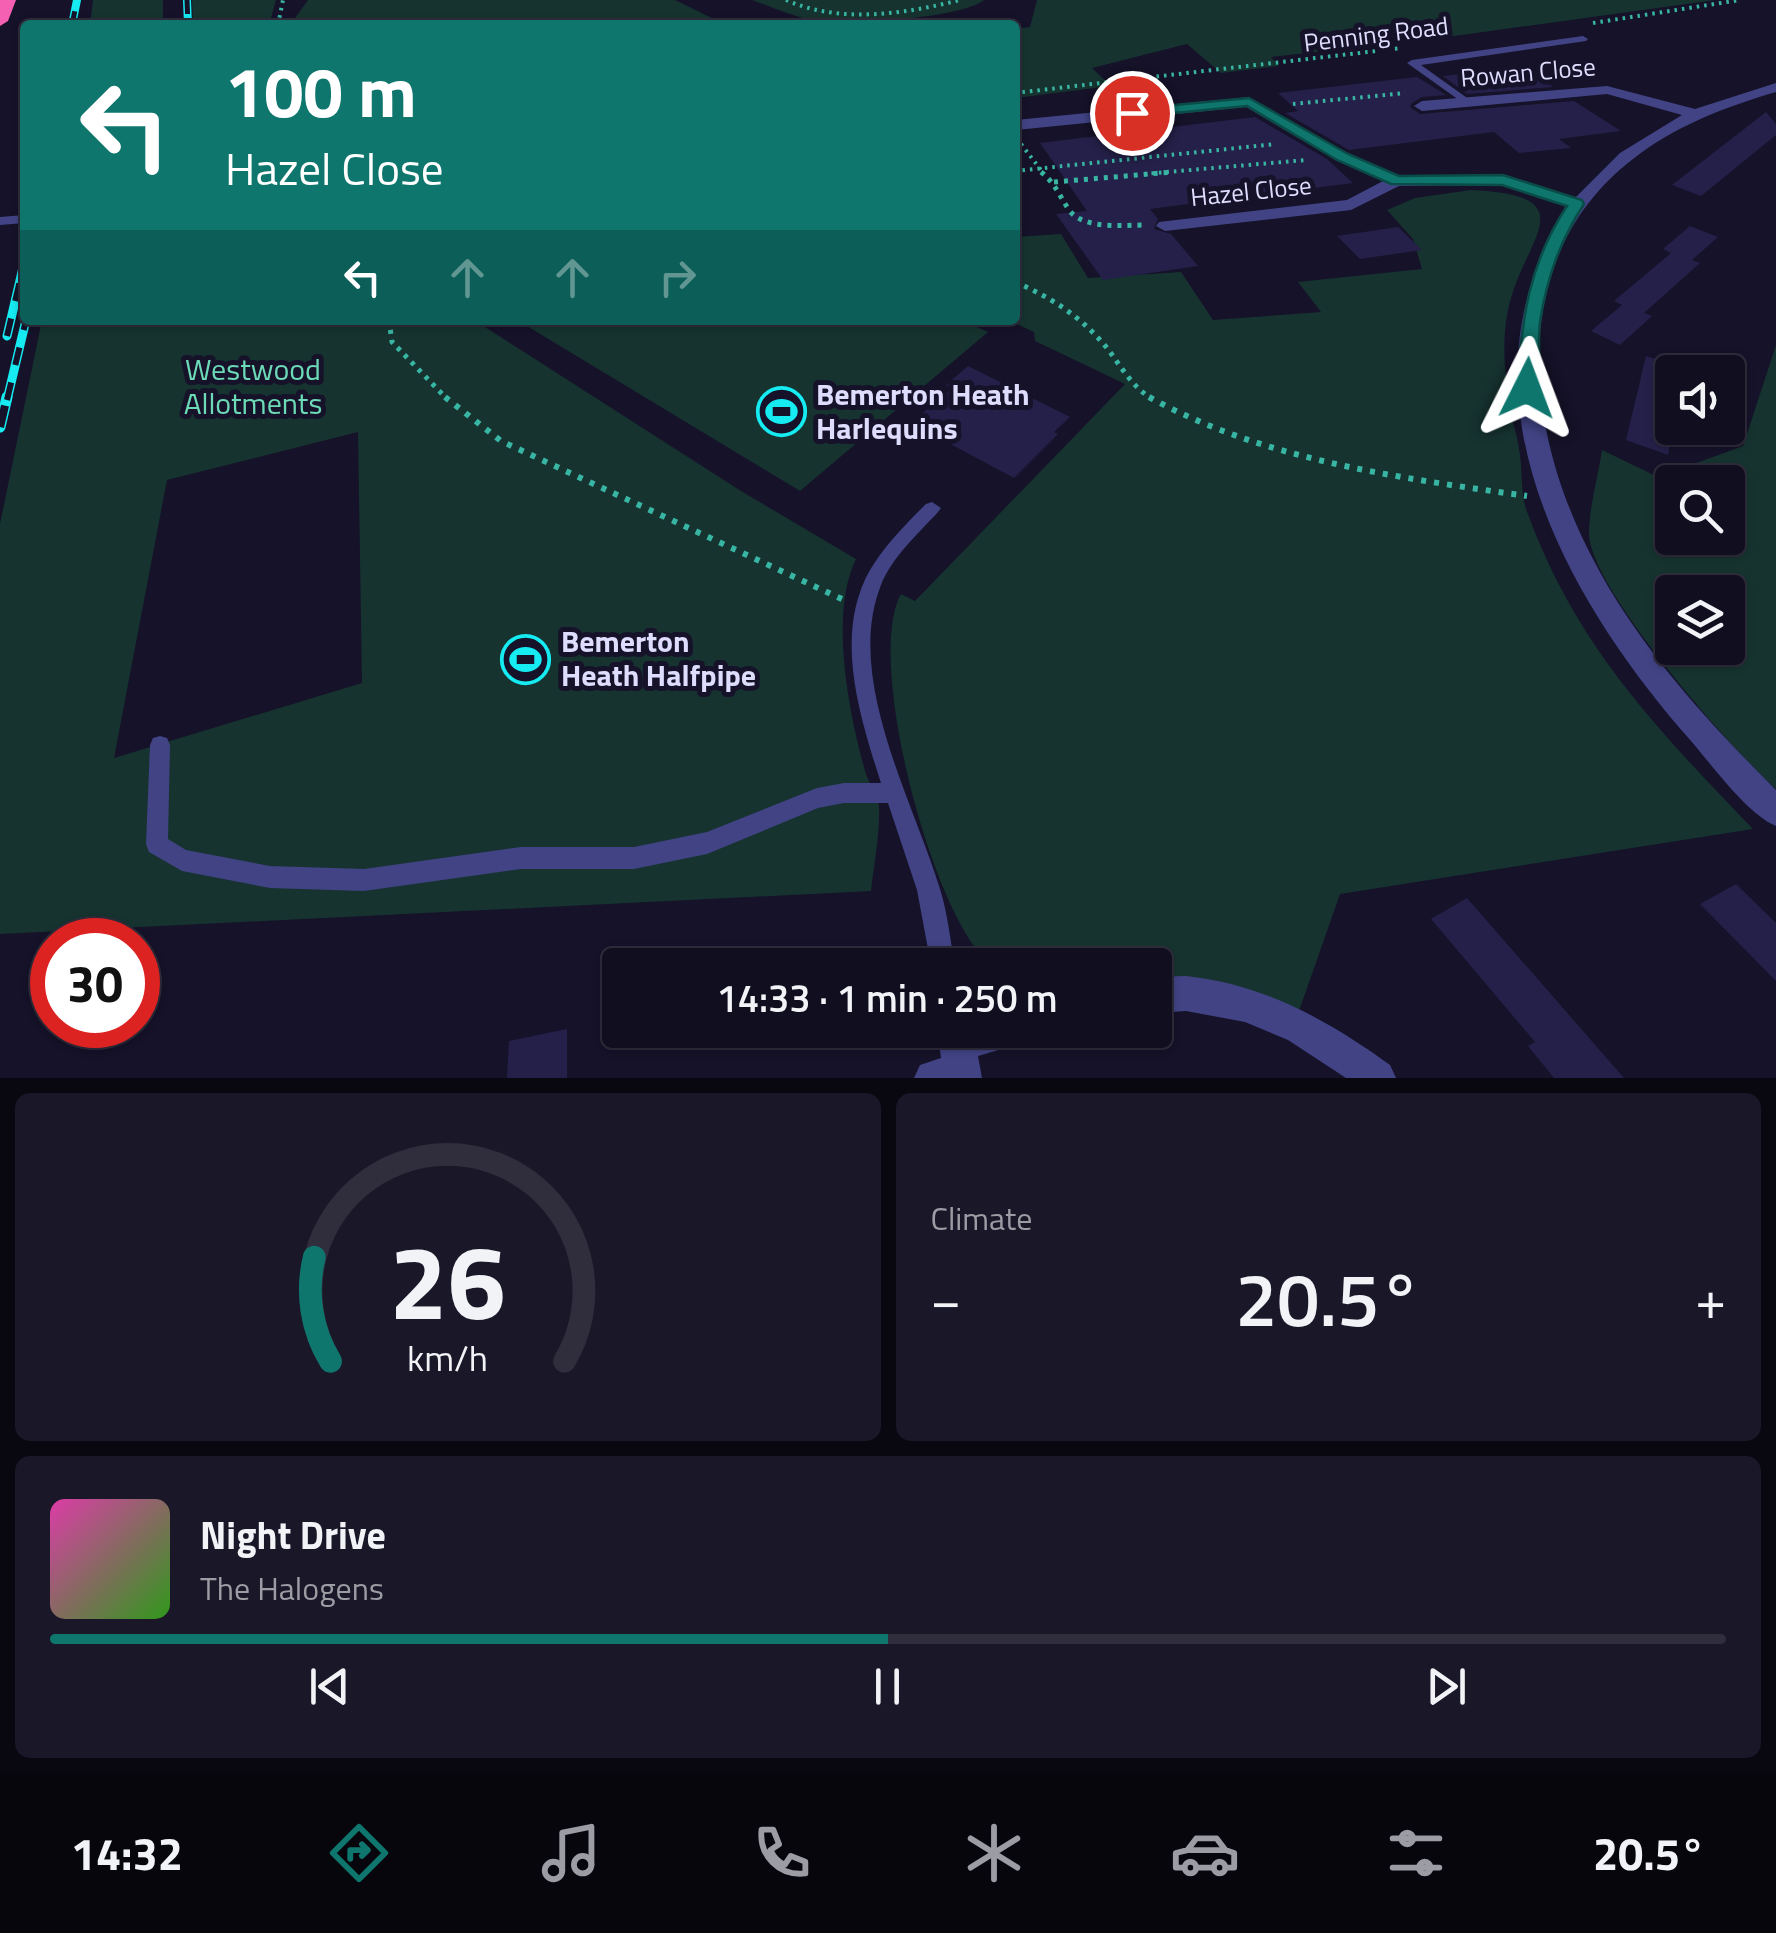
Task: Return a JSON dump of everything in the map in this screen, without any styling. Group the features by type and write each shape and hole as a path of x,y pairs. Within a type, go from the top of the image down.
{"highway":[{"path":"0,21 8,0"}],"street":[{"path":"1776,87 1694,114 1638,147 1576,204 1553,239 1544,263 1528,354 1532,420 1554,500 1598,588 1681,710 1776,811"},
{"name":"Rowan Close","path":"1422,106 1607,90 1694,114"},
{"name":"Hazel Close","path":"1020,124 1249,102 1342,157 1396,181 1503,180 1576,204"},
{"name":"Hazel Close","path":"1165,226 1351,205 1396,181"},
{"path":"1172,995 1208,995 1251,1005 1332,1045 1377,1078"},
{"path":"954,1060 976,1048"}],"lane":[{"path":"1466,102 1412,63 1583,39"},
{"path":"932,508 887,558 871,586 864,610 864,663 869,701 893,794 930,893 940,948"},
{"path":"160,745 157,844 182,860 270,877 364,880 522,858 634,858 707,842 818,798 844,793 893,794"}],"path":[{"path":"786,0 807,10 840,14 940,6 960,0"},
{"path":"1579,25 1740,0"},
{"name":"Penning Road","path":"1020,92 1407,48"},
{"path":"1259,108 1423,91 1442,104"},
{"path":"1020,171 1312,139"},
{"path":"1020,142 1038,169 1054,182 1072,214 1098,224 1165,226"},
{"path":"1054,182 1342,157"},
{"path":"1020,284 1042,293 1077,317 1145,395 1185,416 1359,472 1554,500"},
{"path":"390,325 392,342 442,395 501,441 864,610"}],"green space":[{"path":"93,0 163,0 163,20 91,20"},
{"path":"192,0 276,0 270,20 193,20"},
{"path":"308,0 675,0 716,20 420,18 294,20"},
{"path":"752,0 984,0 952,12 901,19 812,20"},
{"path":"1037,0 1715,0 1271,57 1279,66 1221,73 1187,44 1092,68 1111,86 1020,97 1020,28 1030,27"},
{"path":"1471,190 1506,193 1527,200 1538,210 1536,237 1511,298 1504,351 1526,509 1568,602 1594,643 1651,719 1753,829 1340,894 1299,1011 1172,984 1172,948 977,948 947,897 910,787 891,673 892,627 901,594 915,601 1125,384 1035,341 1034,332 1019,325 1020,237 1061,234 1088,278 1181,272 1213,320 1321,312 1298,282 1422,269 1413,239 1387,210 1415,198"},
{"name":"Westwood Allotments","path":"41,325 482,325 741,491 856,559 844,607 844,664 865,771 879,807 871,891 160,926 160,918 30,918 30,933 0,934 0,524","holes":["358,432 362,683 114,758 167,480"]},
{"name":"Bemerton Heath Harlequins","path":"525,325 972,325 988,332 800,491"},
{"path":"1776,345 1776,789 1665,665 1745,665 1745,575 1655,575 1655,652 1613,592 1596,559 1589,534 1602,450 1655,476 1655,555 1745,555 1745,465 1691,465 1745,445"}],"building":[{"path":"1511,68 1519,74 1531,72 1553,87 1467,94 1443,76"},
{"path":"1417,77 1446,95 1422,97 1412,103 1410,107 1420,114 1574,101 1621,131 1559,139 1571,148 1519,153 1494,132 1349,150 1285,113 1298,111 1278,93"},
{"path":"1766,112 1776,124 1776,135 1701,196 1672,185"},
{"path":"1255,117 1327,159 1353,183 1150,209 1158,219 1154,229 1171,234 1198,266 1103,280 1056,214 1087,211 1040,143"},
{"path":"1690,226 1718,237 1692,260 1700,263 1644,313 1652,316 1620,345 1591,331 1622,305 1614,301 1671,253 1663,249"},
{"path":"1398,227 1422,250 1360,259 1337,236"},
{"path":"1646,356 1655,359 1655,445 1670,445 1668,455 1626,440"},
{"path":"968,366 1070,417 1014,478 911,423 952,388 946,385"},
{"path":"1736,884 1776,923 1776,981 1700,904"},
{"path":"1467,898 1624,1078 1554,1078 1528,1046 1535,1042 1431,919"},
{"path":"567,1029 567,1078 507,1078 509,1041"}],"railway":[{"path":"73,20 77,0"},
{"path":"187,0 188,20"},
{"path":"7,336 20,280"},
{"path":"7,400 25,325"},
{"path":"0,427 7,397"}],"place":[{"name":"Bemerton Heath Harlequins","path":"781,412"},
{"name":"Bemerton Heath Halfpipe","path":"526,659"}],"route":[{"path":"1132,113 1249,102 1342,157 1396,181 1503,180 1576,204 1553,239 1544,263 1531,323 1527,388"}]}
